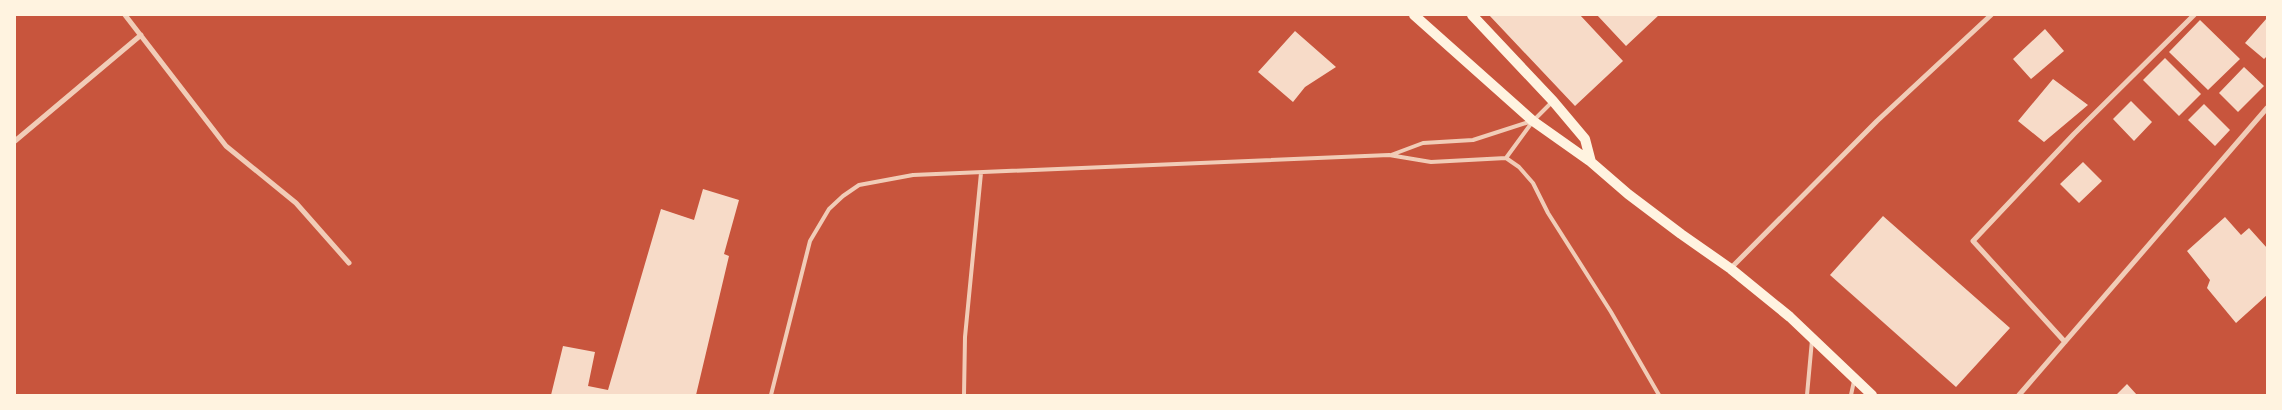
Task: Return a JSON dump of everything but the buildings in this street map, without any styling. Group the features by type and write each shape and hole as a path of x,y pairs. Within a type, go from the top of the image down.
{"main road":[{"path":"1414,15 1533,121 1591,162 1628,194 1730,269 1812,339 1872,395"},
{"path":"1472,15 1553,101 1585,139 1591,162"}],"street":[{"path":"126,15 226,146 296,203 349,263"},
{"path":"1730,269 1877,121 1991,15"},
{"path":"2065,342 1973,241 2074,134 2194,15"},
{"path":"15,141 102,66 141,36"},
{"path":"2020,395 2267,108"}],"lane":[{"path":"1506,158 1533,121 1553,101"},
{"path":"1389,155 1423,143 1473,140 1533,121"},
{"path":"771,395 810,241 829,209 859,185 913,175 1389,155 1431,162 1506,158 1519,167 1533,183 1548,213 1659,395"},
{"path":"964,395 965,337 980,173"},
{"path":"1807,395 1812,339"},
{"path":"1851,395 1854,379"}]}
